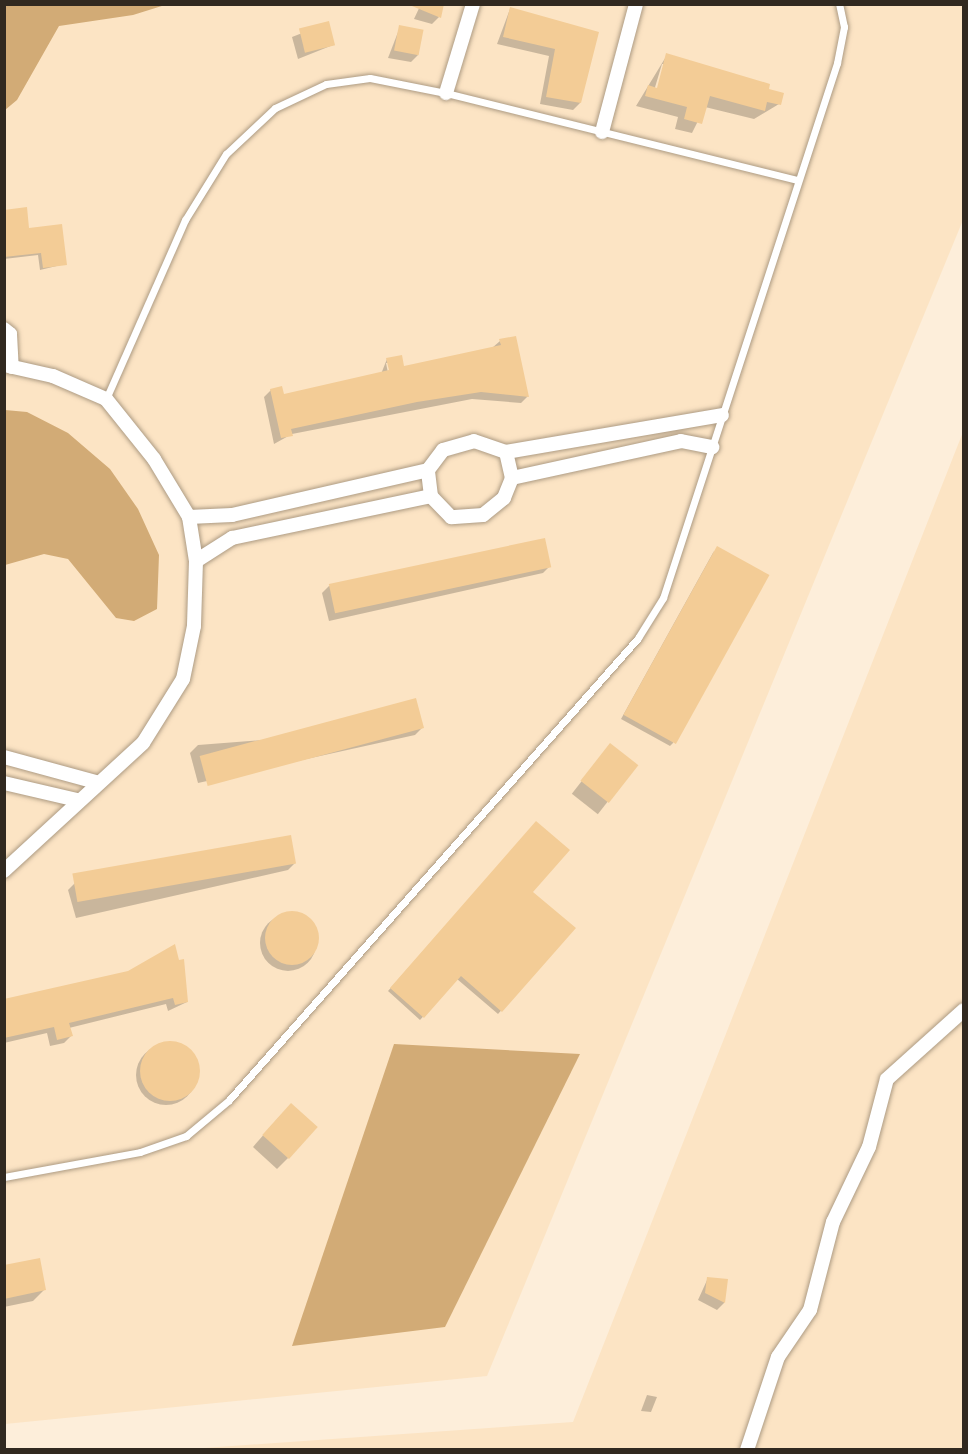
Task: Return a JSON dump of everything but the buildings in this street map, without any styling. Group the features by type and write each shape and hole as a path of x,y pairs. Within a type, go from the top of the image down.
{"street":[{"path":"446,93 473,4"},
{"path":"602,132 636,4"},
{"path":"4,329 10,334 8,366 53,376 105,399 154,459 189,517 196,561 194,626 183,679 143,743 77,800 4,871"},
{"path":"189,517 232,515 428,470 442,450 474,441 506,452 722,415"},
{"path":"512,478 681,441 712,447"},
{"path":"428,470 432,496 451,517 483,515 504,498 512,478 506,452"},
{"path":"196,561 232,538 432,496"},
{"path":"4,757 99,783"},
{"path":"4,783 77,800"},
{"path":"747,1449 778,1357 810,1310 833,1222 869,1147 887,1079 963,1010"}],"lane":[{"path":"4,1177 140,1152 186,1136 229,1100 638,638 663,598 797,180 837,63 844,27 839,4"},
{"path":"105,399 185,220 226,154 275,108 326,84 370,78 446,93 797,180"}],"shaded area":[{"path":"5,4 165,5 133,15 59,26 17,100 5,110"},
{"path":"5,5 963,5 963,220 487,1376 5,1424"},
{"path":"5,410 27,412 68,433 110,469 138,509 159,555 157,609 134,621 116,618 68,559 44,554 5,565"},
{"path":"963,432 963,1449 176,1450 573,1422"},
{"path":"394,1044 580,1054 445,1327 292,1346"}]}
